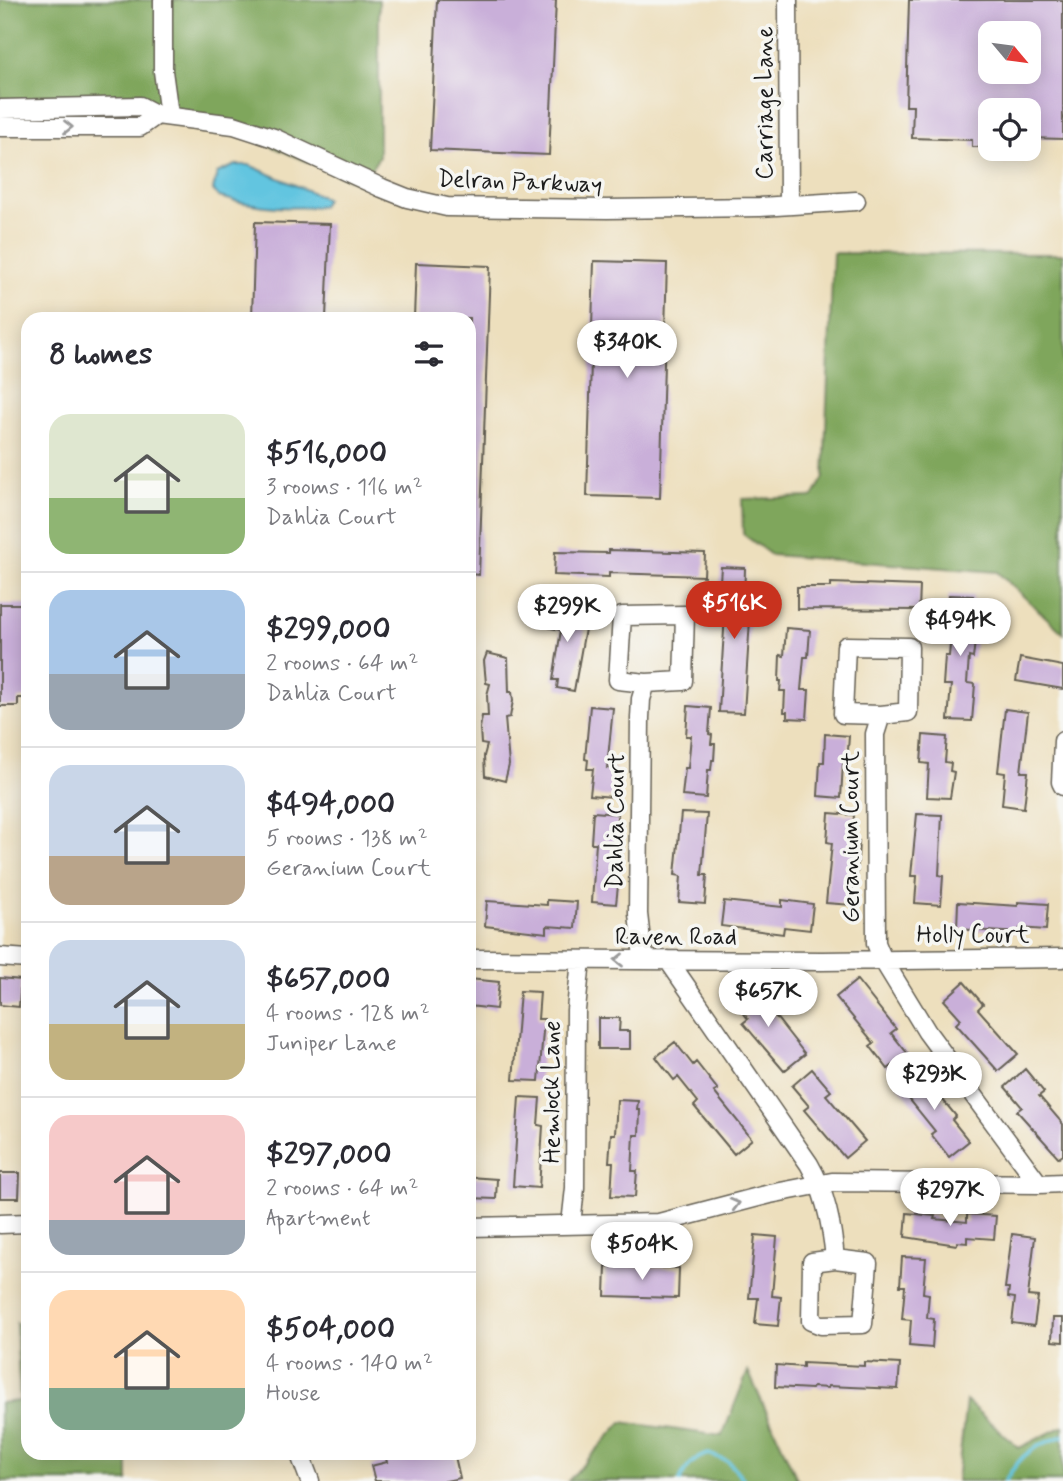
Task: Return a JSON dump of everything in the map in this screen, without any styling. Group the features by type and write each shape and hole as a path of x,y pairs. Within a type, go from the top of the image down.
{"street":[{"path":"163,0 163,115"},
{"name":"Carriage Lane","path":"788,0 789,205"},
{"name":"Delran Parkway","path":"0,109 140,106 163,115 234,125 274,138 407,198 447,207 607,209 856,201"},
{"name":"Delran Parkway","path":"0,127 140,127 163,115"},
{"path":"685,615 683,681 646,683 618,680 622,616 685,615"},
{"path":"846,646 909,647 908,712 881,715 843,714 846,646"},
{"name":"Dahlia Court","path":"646,683 641,699 640,718 638,887 640,938 647,960"},
{"name":"Geranium Court","path":"881,715 875,734 875,934 883,960 927,1032 1039,1185"},
{"path":"1063,741 1063,786"},
{"path":"0,957 21,958"},
{"name":"Holly Court","path":"883,960 1063,958"},
{"name":"Raven Road","path":"476,959 883,960"},
{"name":"Hemlock Lane","path":"571,1224 576,1157 576,1010 581,960"},
{"path":"668,960 798,1146 819,1183 830,1223 835,1259"},
{"path":"476,1227 659,1223 819,1183 1063,1183"},
{"path":"0,1224 21,1223"},
{"path":"835,1259 868,1264 863,1324 821,1325 811,1321 812,1262 835,1259"},
{"path":"302,1460 310,1481"}],"green space":[{"path":"0,0 379,0 379,157 361,184 216,123 170,116 0,110"},
{"path":"833,253 1063,254 1063,633 997,572 771,555 743,534 742,499 813,497 824,477"},
{"path":"16,1323 21,1324 21,1460 128,1460 128,1481 0,1481 0,1403 20,1401"},
{"path":"748,1371 798,1481 568,1481 622,1422 722,1436"},
{"path":"966,1401 1019,1448 1063,1426 1063,1481 957,1481"}],"water":[{"path":"236,165 249,165 326,199 322,206 296,208 257,205 219,197 213,190 217,173"}],"building":[{"path":"437,0 556,0 549,155 430,150"},
{"path":"909,0 1063,0 1063,139 1041,138 1041,98 978,98 978,147 972,147 972,140 912,138 913,106 906,106"},
{"path":"255,222 330,224 326,312 252,312"},
{"path":"594,261 667,263 660,498 587,496"},
{"path":"416,263 490,266 479,575 476,575 476,312 414,312"},
{"path":"609,550 705,553 704,576 609,573 609,577 554,575 555,552 609,553"},
{"path":"721,567 745,568 744,604 751,604 744,713 719,712 726,597 719,596"},
{"path":"831,583 920,586 919,610 797,609 797,587 831,587"},
{"path":"949,595 973,596 970,632 976,633 973,658 969,657 967,683 975,684 972,721 948,720 951,685 943,685 945,656 949,656 952,624 946,623"},
{"path":"555,599 578,603 574,627 585,629 574,691 557,688 558,680 553,680 561,630 550,628"},
{"path":"0,604 21,604 21,698 18,698 18,706 0,706"},
{"path":"786,628 810,630 801,690 809,690 807,719 787,718 787,712 784,712 785,691 780,691 779,681 780,655 784,656"},
{"path":"487,653 508,658 509,692 512,692 513,701 510,717 505,718 509,765 505,781 485,776 484,756 487,745 481,744 480,728 482,716 488,716 487,695 490,684 486,683 484,661"},
{"path":"1020,658 1063,666 1063,689 1016,681"},
{"path":"590,706 613,708 607,768 616,769 613,797 590,795 593,769 587,769 588,760 585,759"},
{"path":"688,706 711,708 709,734 712,735 711,744 715,744 714,760 711,770 708,770 706,798 682,796 691,736 686,736"},
{"path":"1005,709 1028,712 1021,772 1028,772 1024,808 1002,805 1005,773 998,772"},
{"path":"825,734 849,736 847,764 843,763 841,798 818,796 820,762 824,762"},
{"path":"923,735 947,737 945,762 951,763 950,771 954,772 950,798 927,797 929,764 921,763"},
{"path":"593,812 618,814 616,840 623,841 616,904 592,902 596,843 591,843"},
{"path":"681,813 707,814 702,875 707,875 705,904 679,902 681,876 675,875"},
{"path":"829,813 854,815 852,841 859,841 857,876 853,876 852,905 826,903 832,843 827,842"},
{"path":"917,814 942,815 939,875 943,876 941,905 915,903 917,876 911,876"},
{"path":"547,900 577,902 575,928 547,926 547,933 485,926 487,901 547,905"},
{"path":"782,900 813,904 810,930 784,927 783,934 721,926 724,901 782,907"},
{"path":"958,902 1018,906 1018,902 1048,904 1046,930 1020,928 1019,933 957,929"},
{"path":"0,978 21,980 19,1007 0,1005"},
{"path":"476,980 499,982 496,1009 476,1007"},
{"path":"857,980 896,1029 891,1033 908,1054 888,1069 870,1046 874,1043 836,997"},
{"path":"964,982 983,1004 978,1009 1018,1054 998,1071 956,1024 961,1019 944,1000"},
{"path":"750,984 805,1054 784,1071 743,1023 748,1019 732,998"},
{"path":"520,991 540,992 538,1019 544,1019 539,1081 513,1080"},
{"path":"598,1018 620,1018 619,1031 630,1031 630,1049 598,1049"},
{"path":"675,1042 693,1065 696,1062 718,1090 714,1092 752,1139 734,1154 694,1106 698,1102 678,1077 674,1080 656,1057"},
{"path":"917,1068 956,1116 952,1120 969,1141 949,1157 931,1134 935,1131 897,1084"},
{"path":"812,1069 831,1091 826,1095 865,1141 845,1158 804,1110 809,1106 792,1086"},
{"path":"1025,1069 1044,1092 1039,1096 1063,1124 1063,1155 1059,1158 1017,1111 1022,1107 1005,1087"},
{"path":"519,1097 540,1098 538,1125 543,1126 539,1188 513,1186"},
{"path":"617,1100 638,1101 637,1110 640,1110 639,1135 634,1135 632,1171 637,1171 635,1197 611,1196 613,1162 609,1162 611,1134 615,1134"},
{"path":"0,1173 20,1173 19,1198 0,1198"},
{"path":"476,1178 497,1179 496,1199 476,1198"},
{"path":"907,1213 967,1222 967,1214 996,1216 994,1239 967,1237 967,1243 957,1242 957,1245 905,1237"},
{"path":"1012,1234 1035,1237 1028,1296 1038,1297 1034,1326 1012,1323 1015,1298 1008,1297 1009,1288 1005,1288"},
{"path":"755,1235 777,1237 772,1296 781,1297 778,1326 755,1324 758,1298 749,1298"},
{"path":"902,1257 926,1258 923,1293 929,1294 927,1318 934,1319 932,1348 909,1346 911,1320 902,1319 905,1286 900,1286"},
{"path":"606,1266 679,1268 678,1298 605,1296"},
{"path":"1053,1318 1063,1318 1063,1342 1052,1341"},
{"path":"864,1362 900,1364 898,1389 775,1387 776,1365 803,1367 803,1363 864,1366"},
{"path":"456,1460 460,1478 446,1481 375,1481 371,1466 387,1462"}],"waterway":[{"path":"1005,1481 1029,1452 1063,1436"},
{"path":"680,1481 691,1464 709,1454 729,1462 745,1481"}]}
